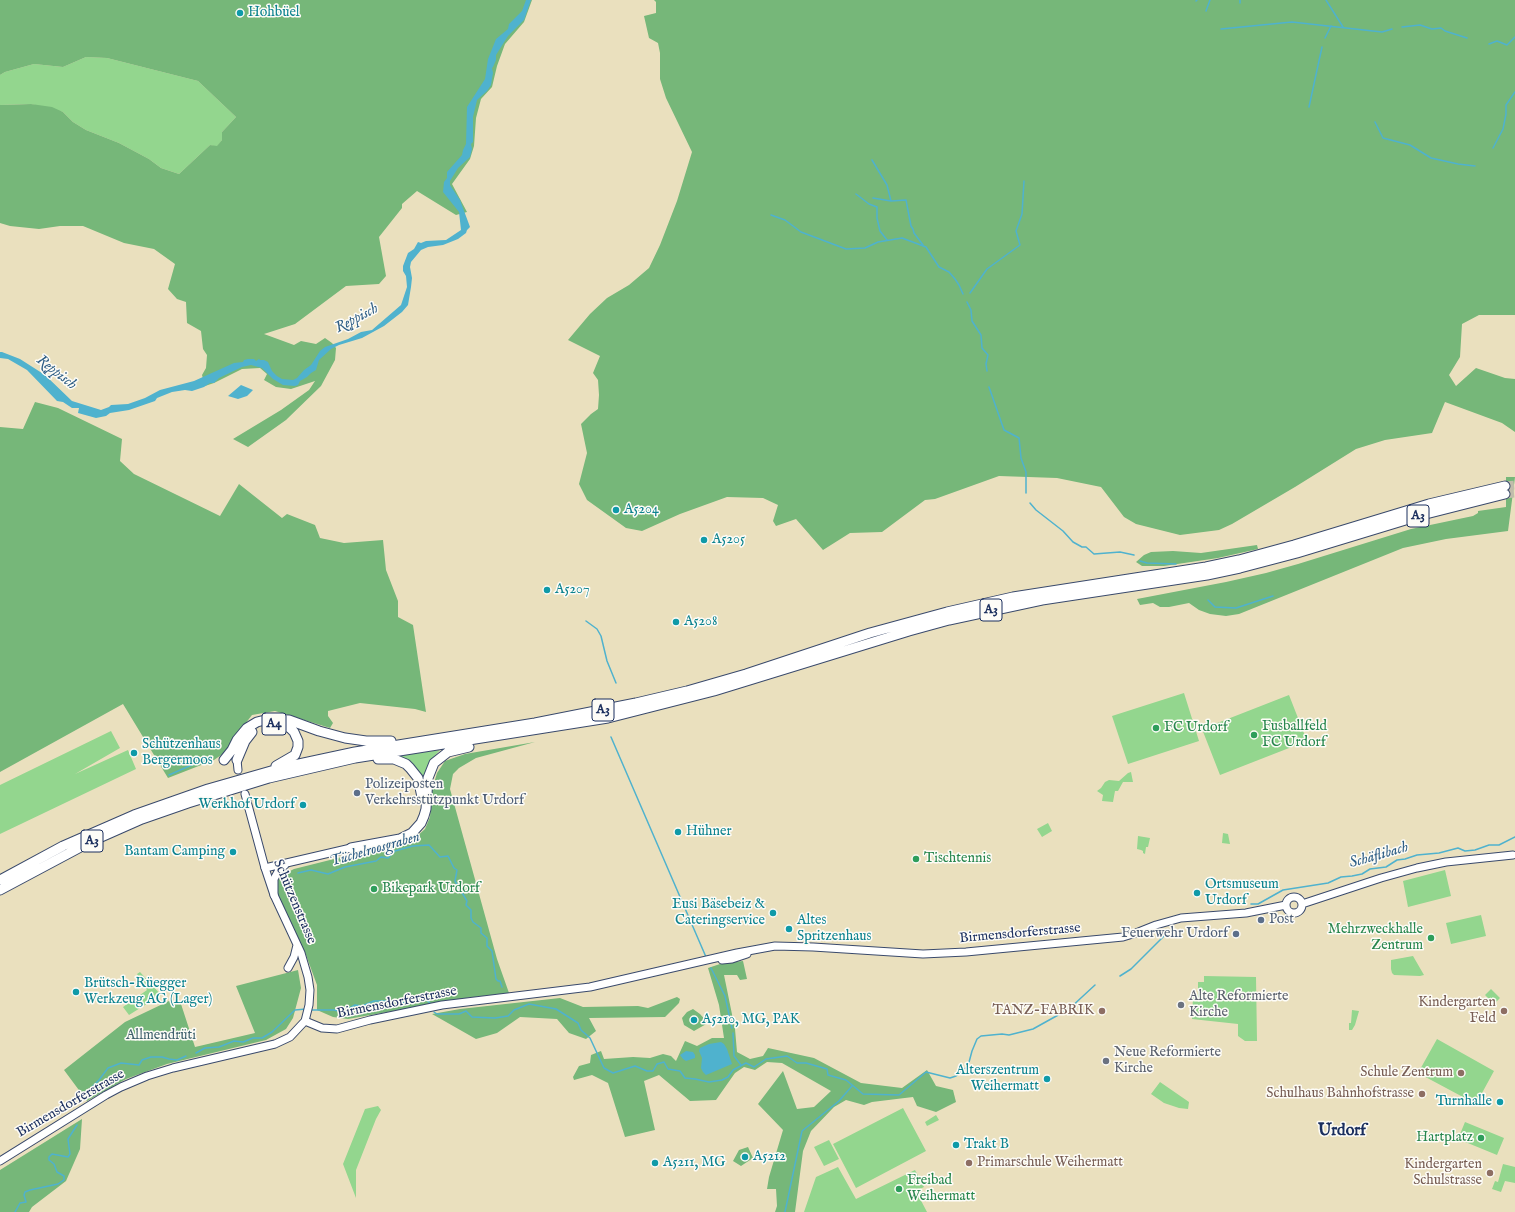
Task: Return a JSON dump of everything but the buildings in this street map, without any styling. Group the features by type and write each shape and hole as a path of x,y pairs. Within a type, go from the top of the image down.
{"highway":[{"name":"A3","path":"0,880 63,846 127,817 192,794 261,774 356,752 535,723 636,703 725,680 870,633 947,612 1020,596 1239,560 1301,543 1429,504 1505,490 1267,562 1207,574 1042,600 982,612 909,631 688,698 608,718 386,753 269,778 230,789 142,819 90,842 0,890"},
{"name":"A4","path":"224,760 247,728 262,720 275,718 289,720 329,734 357,740 383,741 426,736 440,738"},
{"name":"A4","path":"237,760 245,741 253,731 260,727 273,724 290,728 297,737 297,751 288,759 261,774"},
{"name":"A4","path":"237,760 236,751 241,735"},
{"path":"351,848 399,836 410,830 421,815 423,787 434,764 443,755 460,748 497,742 505,735"},
{"path":"330,764 377,759 394,759 410,768 423,787"}],"main road":[{"path":"237,760 238,770"},
{"name":"Schützenstrasse","path":"245,794 274,895 297,944 308,977 310,990 306,1018"},
{"path":"265,868 351,848"},
{"name":"Birmensdorferstrasse","path":"1302,904 1310,903 1381,878 1417,868 1446,862 1514,854"},
{"path":"274,895 274,879 279,870 286,863"},
{"name":"Birmensdorferstrasse","path":"1286,905 1288,900 1293,897 1300,900 1302,904"},
{"name":"Birmensdorferstrasse","path":"1286,905 1288,910 1294,913 1299,910 1302,904"},
{"name":"Birmensdorferstrasse","path":"0,1161 121,1087 147,1076 173,1068 274,1044 290,1037 306,1018 322,1028 336,1029 370,1020 442,1005 590,987 775,946 923,954 972,952 1123,937 1181,918 1246,913 1286,905"},
{"path":"288,968 294,957 297,944"}],"green space":[{"path":"0,0 532,0 524,22 505,44 497,66 492,87 481,99 476,118 474,146 470,159 452,184 467,212 456,215 417,191 402,204 402,208 379,237 386,276 379,284 346,286 295,324 264,334 294,345 301,341 316,344 325,338 336,348 335,360 321,386 286,420 248,447 233,439 281,410 309,390 315,381 291,389 276,387 264,380 267,374 260,368 242,369 205,386 202,375 206,368 207,355 203,349 201,331 187,323 186,302 177,299 168,289 175,264 154,249 124,243 83,226 60,226 39,229 10,226 0,223 0,105 31,104 52,107 63,112 73,122 86,130 119,143 149,159 161,168 179,174 210,145 217,146 222,140 222,132 236,117 198,81 107,58 86,57 63,67 34,64 5,72 0,75"},
{"path":"654,0 1515,0 1515,315 1479,315 1462,324 1460,357 1449,375 1456,386 1476,368 1505,378 1515,379 1515,432 1502,423 1445,402 1432,433 1385,440 1356,449 1232,524 1219,530 1180,535 1136,524 1124,517 1101,487 1057,478 999,476 935,499 925,500 882,532 850,533 823,550 796,519 776,526 773,521 778,505 763,498 727,497 680,514 642,531 626,528 587,500 579,484 587,453 581,424 598,409 598,380 593,373 600,356 568,340 590,314 607,298 629,285 649,268 660,245 677,201 692,152 666,98 660,79 660,53 658,43 649,38 644,16 656,13 656,2"},
{"path":"86,57 107,58 198,81 236,117 222,132 222,140 217,147 210,145 179,174 161,168 149,159 119,143 86,130 73,122 63,112 31,104 0,105 0,75 5,72 34,64 63,67"},
{"path":"35,402 58,408 122,439 120,461 134,474 220,516 239,484 282,518 287,514 315,525 320,538 344,543 383,540 386,570 398,601 398,617 413,625 426,712 415,709 360,703 328,711 328,716 333,723 330,728 275,711 252,715 238,733 227,751 214,760 168,778 123,704 0,772 0,427 23,429"},
{"path":"1506,477 1515,477 1508,531 1446,539 1403,548 1239,614 1226,616 1210,614 1199,610 1189,603 1169,607 1160,607 1153,603 1140,605 1137,599 1266,573 1411,529 1473,516 1478,513 1478,511 1506,507"},
{"path":"1257,545 1258,549 1218,558 1164,566 1142,566 1136,562 1144,555 1151,552 1173,551 1201,553"},
{"name":"FC Urdorf","path":"1184,693 1199,741 1128,764 1112,716"},
{"name":"Fusballfeld FC Urdorf","path":"1289,695 1307,741 1220,775 1202,729"},
{"path":"111,731 120,748 75,774 128,750 136,769 0,834 0,785"},
{"path":"535,742 476,758 459,768 453,774 450,789 497,959 509,993 466,998 348,1019 333,1017 317,1010 317,985 306,955 276,890 277,881 286,873 294,869 414,839 425,829 430,817 432,790 437,773 445,761 465,754"},
{"path":"440,750 432,759 426,771 422,785 398,756"},
{"path":"1131,772 1133,782 1123,782 1118,791 1115,791 1113,802 1102,801 1103,795 1097,791 1105,782 1109,780 1119,781"},
{"path":"1048,823 1052,831 1042,837 1037,829"},
{"path":"1223,833 1228,834 1230,844 1222,843"},
{"path":"1138,836 1150,838 1145,854 1143,851 1137,849"},
{"path":"1445,870 1451,896 1408,907 1403,881"},
{"path":"1481,915 1486,936 1451,944 1446,923"},
{"path":"1413,956 1424,975 1394,975 1392,973 1391,960"},
{"path":"743,961 747,979 740,980 737,975 724,975 735,1029 737,1052 750,1059 763,1056 768,1048 814,1058 861,1083 902,1088 927,1070 936,1086 953,1090 956,1102 936,1112 917,1106 913,1097 872,1102 864,1105 846,1100 834,1107 811,1131 803,1151 795,1212 775,1212 777,1206 776,1189 767,1189 769,1177 783,1130 758,1104 783,1071 797,1109 814,1107 831,1091 782,1063 767,1062 755,1070 744,1067 735,1073 716,1100 690,1101 659,1075 644,1081 655,1130 625,1137 608,1083 592,1075 574,1080 573,1077 579,1066 590,1063 591,1055 601,1051 604,1059 633,1057 650,1058 663,1054 671,1056 676,1061 685,1041 697,1046 712,1038 724,1038 719,1005 708,968 723,963"},
{"name":"Allmendrüti","path":"298,970 301,988 293,1018 286,1029 266,1040 167,1064 126,1079 87,1101 64,1070 125,1022 169,1001 181,1004 195,1047 255,1033 236,986"},
{"path":"140,972 161,995 129,1015 123,1007 147,990 137,974"},
{"path":"1204,976 1256,977 1257,1041 1245,1041 1238,1036 1238,1024 1192,1019 1193,996 1198,995 1198,982 1204,982"},
{"path":"1491,989 1500,998 1494,1004 1485,995"},
{"path":"677,997 680,999 679,1003 665,1017 589,1018 596,1031 586,1039 569,1033 557,1019 520,1017 497,1033 476,1039 432,1014 460,1009 560,998 583,1007 638,1006 648,1008"},
{"path":"693,1009 708,1023 694,1031 684,1025 682,1018 687,1012"},
{"path":"1352,1010 1359,1011 1355,1025 1352,1030 1349,1030 1349,1023 1351,1023"},
{"path":"1437,1039 1494,1071 1476,1104 1418,1073"},
{"path":"1160,1082 1189,1102 1188,1109 1179,1108 1164,1103 1151,1094"},
{"path":"378,1106 381,1110 356,1170 356,1198 343,1164 365,1109"},
{"path":"903,1108 926,1151 856,1188 833,1144"},
{"path":"936,1115 939,1120 927,1126 925,1122"},
{"path":"82,1119 80,1149 66,1181 32,1207 29,1212 0,1212 0,1170"},
{"name":"Hartplatz","path":"1465,1122 1504,1138 1497,1155 1458,1139"},
{"path":"829,1140 839,1159 824,1166 814,1147"},
{"path":"748,1147 753,1158 741,1166 733,1161 739,1150"},
{"path":"1503,1164 1515,1167 1515,1183 1505,1181 1501,1192 1492,1189 1495,1181 1498,1182"},
{"name":"Freibad Weihermatt","path":"838,1167 856,1199 915,1170 924,1187 916,1191 927,1212 804,1212 816,1177"}],"water":[{"path":"526,0 531,0 524,20 508,36 496,55 496,60 492,68 493,73 491,85 477,100 473,117 473,142 471,144 472,149 470,157 458,168 450,181 450,185 460,200 470,227 466,233 458,239 443,245 428,247 421,250 411,262 410,267 412,278 408,305 402,312 384,326 362,338 331,349 319,360 316,370 300,381 298,385 283,385 273,379 262,368 251,365 242,367 204,387 192,391 185,390 172,392 157,398 155,401 129,410 110,413 106,416 96,418 78,413 79,408 72,408 63,402 57,401 27,370 8,359 0,358 0,352 2,352 20,359 45,375 72,401 101,410 111,405 128,404 145,398 160,390 194,381 234,363 243,362 244,360 248,359 254,359 256,361 259,359 264,360 268,362 272,371 277,376 282,379 293,380 311,365 320,351 325,347 348,339 361,332 372,330 401,305 407,287 403,266 408,253 414,249 418,242 421,243 426,241 446,240 461,230 459,212 443,192 444,182 447,178 447,172 462,155 466,144 467,107 485,79 488,59 496,39 508,29 509,24 522,11"},
{"path":"241,385 253,390 247,396 238,399 228,396"},
{"path":"721,1042 727,1049 732,1064 706,1075 701,1068 702,1058 699,1051 700,1048 709,1044"},
{"path":"686,1051 693,1052 695,1058 686,1061 683,1059 680,1055"}],"waterway":[{"path":"1206,11 1210,0"},
{"path":"1326,0 1343,27"},
{"path":"1221,29 1292,22 1382,32 1392,29"},
{"path":"1402,27 1420,25 1432,29 1441,28 1445,31 1467,38"},
{"path":"1325,38 1331,26"},
{"path":"1489,44 1497,41 1507,45 1515,37"},
{"path":"1309,107 1322,47"},
{"path":"1493,148 1503,129 1506,105 1515,92"},
{"path":"1375,122 1383,138 1410,145 1431,158 1475,166"},
{"path":"872,160 887,185 891,201 906,200 911,226 914,233 923,245"},
{"path":"970,293 987,269 1020,245 1016,231 1022,214 1024,181"},
{"path":"856,194 869,204 877,207 877,218 880,231 887,240"},
{"path":"873,198 891,201"},
{"path":"771,215 785,220 801,232 846,249 865,248 878,242 902,238 926,247 939,267 949,272 955,279 963,294"},
{"path":"967,302 971,310 972,321 981,335 982,348 988,355 986,364 987,371"},
{"path":"989,387 1004,430 1019,438 1021,458 1026,472 1026,493"},
{"path":"1030,503 1036,510 1063,531 1073,542 1082,547 1086,547 1094,554 1120,552 1134,555"},
{"path":"1140,561 1147,563 1176,564"},
{"path":"1208,600 1215,607 1236,608 1273,596"},
{"path":"586,621 597,629 601,636 607,661 616,683"},
{"path":"611,737 706,957"},
{"name":"Tüchelroosgraben","path":"169,775 211,758"},
{"name":"Schäflibach","path":"1251,904 1258,904 1283,890 1328,883 1341,877 1362,874 1370,869 1386,867 1397,860 1417,855 1439,853 1458,848 1465,851 1475,850 1489,845 1499,845 1515,837"},
{"name":"Tüchelroosgraben","path":"298,873 311,870 328,874 345,867 376,861 381,857 388,858 395,851 413,846 429,845 440,857 448,856 454,868 457,870 455,881 467,901 466,905 471,910 471,918 473,922 481,928 481,933 487,938 487,946 492,951 496,979 500,981 502,987"},
{"name":"Schäflibach","path":"1120,976 1131,969 1165,935"},
{"path":"711,968 725,996 732,1028"},
{"path":"434,1012 437,1014 459,1014 466,1011 472,1017 495,1018 508,1016 514,1010 529,1004 556,1009 578,1023 581,1030 590,1038 604,1068 613,1073 635,1066 647,1071 653,1071 657,1064 664,1062 668,1069 680,1071 685,1078 709,1082 722,1080 728,1077 733,1070 746,1063 754,1067 766,1059 787,1056 797,1063 806,1063 827,1069 828,1075 846,1080 863,1094 899,1095 926,1072 950,1078 956,1076 968,1066 977,1039 981,1036 1002,1034 1009,1035 1033,1029 1069,1009 1095,985"},
{"path":"310,1010 334,1010 343,1012 355,1005 362,1006 374,1001 392,1001 402,1003 426,1000 430,1003"},
{"path":"196,1053 205,1048 219,1047 234,1041 243,1042 253,1038 262,1038 272,1032 295,1010 306,1009"},
{"path":"733,1033 734,1056 741,1065"},
{"path":"86,1096 87,1092 108,1068 121,1063 139,1065 142,1060 151,1057 162,1057 177,1060 186,1056"},
{"path":"785,1212 802,1131 839,1101 852,1086"},
{"path":"15,1212 20,1203 26,1202 24,1195 25,1192 58,1184 64,1180 64,1176 57,1172 54,1164 49,1160 49,1157 52,1154 68,1157 70,1154 68,1139 77,1125"}],"tunnel":[{"path":"1505,486 1515,485"},
{"path":"1505,494 1515,493"}],"place":[{"name":"Hohbüel","path":"240,13"},
{"name":"A5204","path":"616,510"},
{"name":"A5205","path":"704,540"},
{"name":"A5207","path":"547,590"},
{"name":"A5208","path":"676,622"},
{"name":"FC Urdorf","path":"1156,728"},
{"name":"Fusballfeld FC Urdorf","path":"1254,735"},
{"name":"Schützenhaus Bergermoos","path":"134,753"},
{"name":"Polizeiposten Verkehrsstützpunkt Urdorf","path":"357,793"},
{"name":"Werkhof Urdorf","path":"303,805"},
{"name":"Hühner","path":"678,832"},
{"name":"Bantam Camping","path":"233,852"},
{"name":"Tischtennis","path":"916,859"},
{"name":"Bikepark Urdorf","path":"374,889"},
{"name":"Ortsmuseum Urdorf","path":"1197,893"},
{"name":"Eusi Bäsebeiz & Cateringservice","path":"773,913"},
{"name":"Post","path":"1261,920"},
{"name":"Altes Spritzenhaus","path":"789,929"},
{"name":"Feuerwehr Urdorf","path":"1236,934"},
{"name":"Mehrzweckhalle Zentrum","path":"1431,938"},
{"name":"Brütsch-Rüegger Werkzeug AG (Lager)","path":"76,992"},
{"name":"Alte Reformierte Kirche","path":"1181,1005"},
{"name":"TANZ-FABRIK","path":"1102,1011"},
{"name":"Kindergarten Feld","path":"1504,1011"},
{"name":"A5210, MG, PAK","path":"694,1020"},
{"name":"Neue Reformierte Kirche","path":"1106,1061"},
{"name":"Schule Zentrum","path":"1461,1073"},
{"name":"Alterszentrum Weihermatt","path":"1047,1079"},
{"name":"Schulhaus Bahnhofstrasse","path":"1422,1094"},
{"name":"Turnhalle","path":"1500,1102"},
{"name":"Hartplatz","path":"1481,1138"},
{"name":"Trakt B","path":"956,1145"},
{"name":"A5212","path":"745,1157"},
{"name":"A5211, MG","path":"655,1163"},
{"name":"Primarschule Weihermatt","path":"969,1163"},
{"name":"Kindergarten Schulstrasse","path":"1490,1173"},
{"name":"Freibad Weihermatt","path":"899,1189"}],"district":[{"name":"Urdorf","path":"1342,1132"}],"water label":[{"name":"Reppisch","path":"357,319"},
{"name":"Reppisch","path":"56,373"}]}
